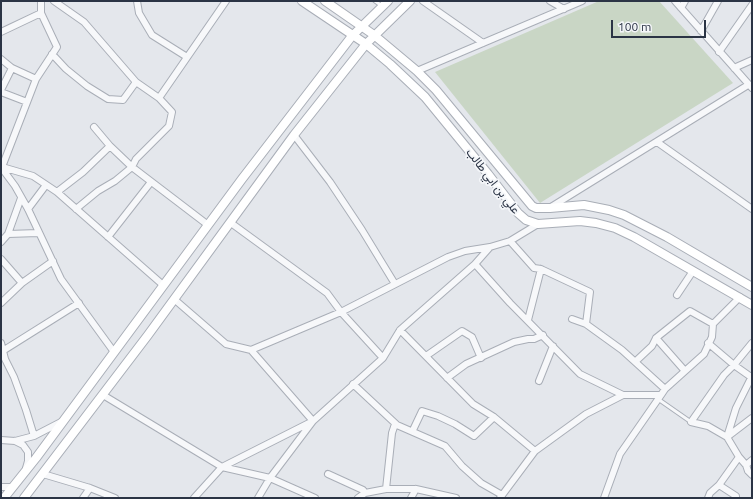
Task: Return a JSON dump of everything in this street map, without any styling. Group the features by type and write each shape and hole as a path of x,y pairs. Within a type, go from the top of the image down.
{"main road":[{"name":"علي بن ابي طالب","path":"302,1 366,44 425,97 488,174 518,214 526,220 538,224 580,221 616,228 752,305"},
{"path":"24,498 231,223 294,135 366,44 410,1"},
{"name":"علي بن ابي طالب","path":"330,2 374,35 417,71 436,90 528,203 536,208 584,205 609,210 624,215 667,238 752,288"},
{"path":"4,498 208,225 352,36 385,4"}],"street":[{"path":"1,168 36,79 57,47 41,13 41,1"},
{"path":"54,1 84,22 136,82 159,98 172,112 169,126 136,159 132,167 76,209"},
{"path":"137,1 139,13 152,35 187,57"},
{"path":"159,98 226,1"},
{"path":"423,1 483,43"},
{"path":"550,1 564,9"},
{"path":"417,71 582,1"},
{"path":"550,208 750,87 675,1"},
{"path":"681,8 685,1"},
{"path":"701,31 718,1"},
{"path":"719,52 752,5"},
{"path":"1,32 41,13"},
{"path":"52,54 66,69 87,86 108,99 123,100 136,82"},
{"path":"1,59 12,68 36,79"},
{"path":"734,68 752,60"},
{"path":"12,68 1,91 27,102"},
{"path":"94,127 110,146 132,167 208,225"},
{"path":"294,135 330,182 395,284"},
{"path":"657,142 752,209"},
{"path":"57,192 83,172 110,146"},
{"path":"1,168 34,176 57,192 163,285"},
{"path":"1,168 15,186 28,209 38,233 61,278 114,352"},
{"path":"108,237 151,182"},
{"path":"28,209 46,185"},
{"path":"1,242 8,234 21,198"},
{"path":"231,223 327,293 341,312 382,358"},
{"path":"251,350 341,312 448,257 464,251 490,247 510,241 538,224"},
{"path":"8,234 38,233"},
{"path":"510,241 534,268 542,270 590,292 586,324"},
{"path":"258,498 270,478 314,421 382,358 400,330 475,264 490,247"},
{"path":"1,259 22,283"},
{"path":"1,303 22,283 52,261"},
{"path":"475,264 510,303 580,374 623,395"},
{"path":"528,320 542,270"},
{"path":"677,295 693,271"},
{"path":"604,498 620,454 662,394 704,354 712,337 713,324 740,297"},
{"path":"174,299 226,344 251,350 314,421"},
{"path":"2,352 79,303"},
{"path":"636,361 652,346 656,338 690,311 713,324"},
{"path":"572,318 586,324 636,361 662,394"},
{"path":"400,330 473,404 494,417 536,452"},
{"path":"426,356 462,331 472,337 481,358"},
{"path":"447,378 466,364 514,342 534,339 543,335"},
{"path":"656,338 685,371"},
{"path":"1,343 2,352 14,377 34,436"},
{"path":"752,343 724,375 691,422 708,426 727,437 752,475"},
{"path":"708,344 734,365 752,376 736,408 727,437"},
{"path":"539,381 553,346"},
{"path":"353,384 396,424 445,446 462,466 481,483 501,497 536,452 586,414 623,395 662,394"},
{"path":"103,395 222,467 270,478 315,498"},
{"path":"413,430 422,411 438,416 455,424 474,436 494,417"},
{"path":"727,437 752,418"},
{"path":"1,440 15,441 34,436 63,421"},
{"path":"194,498 222,467 314,421"},
{"path":"386,489 392,433 396,424"},
{"path":"15,441 23,446 28,452 28,461 24,472"},
{"path":"708,498 710,493 719,485 739,457"},
{"path":"746,465 752,460"},
{"path":"43,474 90,488 115,498"},
{"path":"328,474 362,490 365,493"},
{"path":"719,485 736,496 736,498"},
{"path":"1,487 13,487"},
{"path":"83,498 90,488"},
{"path":"358,498 365,493 386,489 416,489 456,498"},
{"path":"411,498 416,489"}],"lane":[{"path":"375,1 385,4"},
{"path":"662,394 691,422"}],"green space":[{"path":"599,1 659,1 733,83 540,203 435,72"}]}
